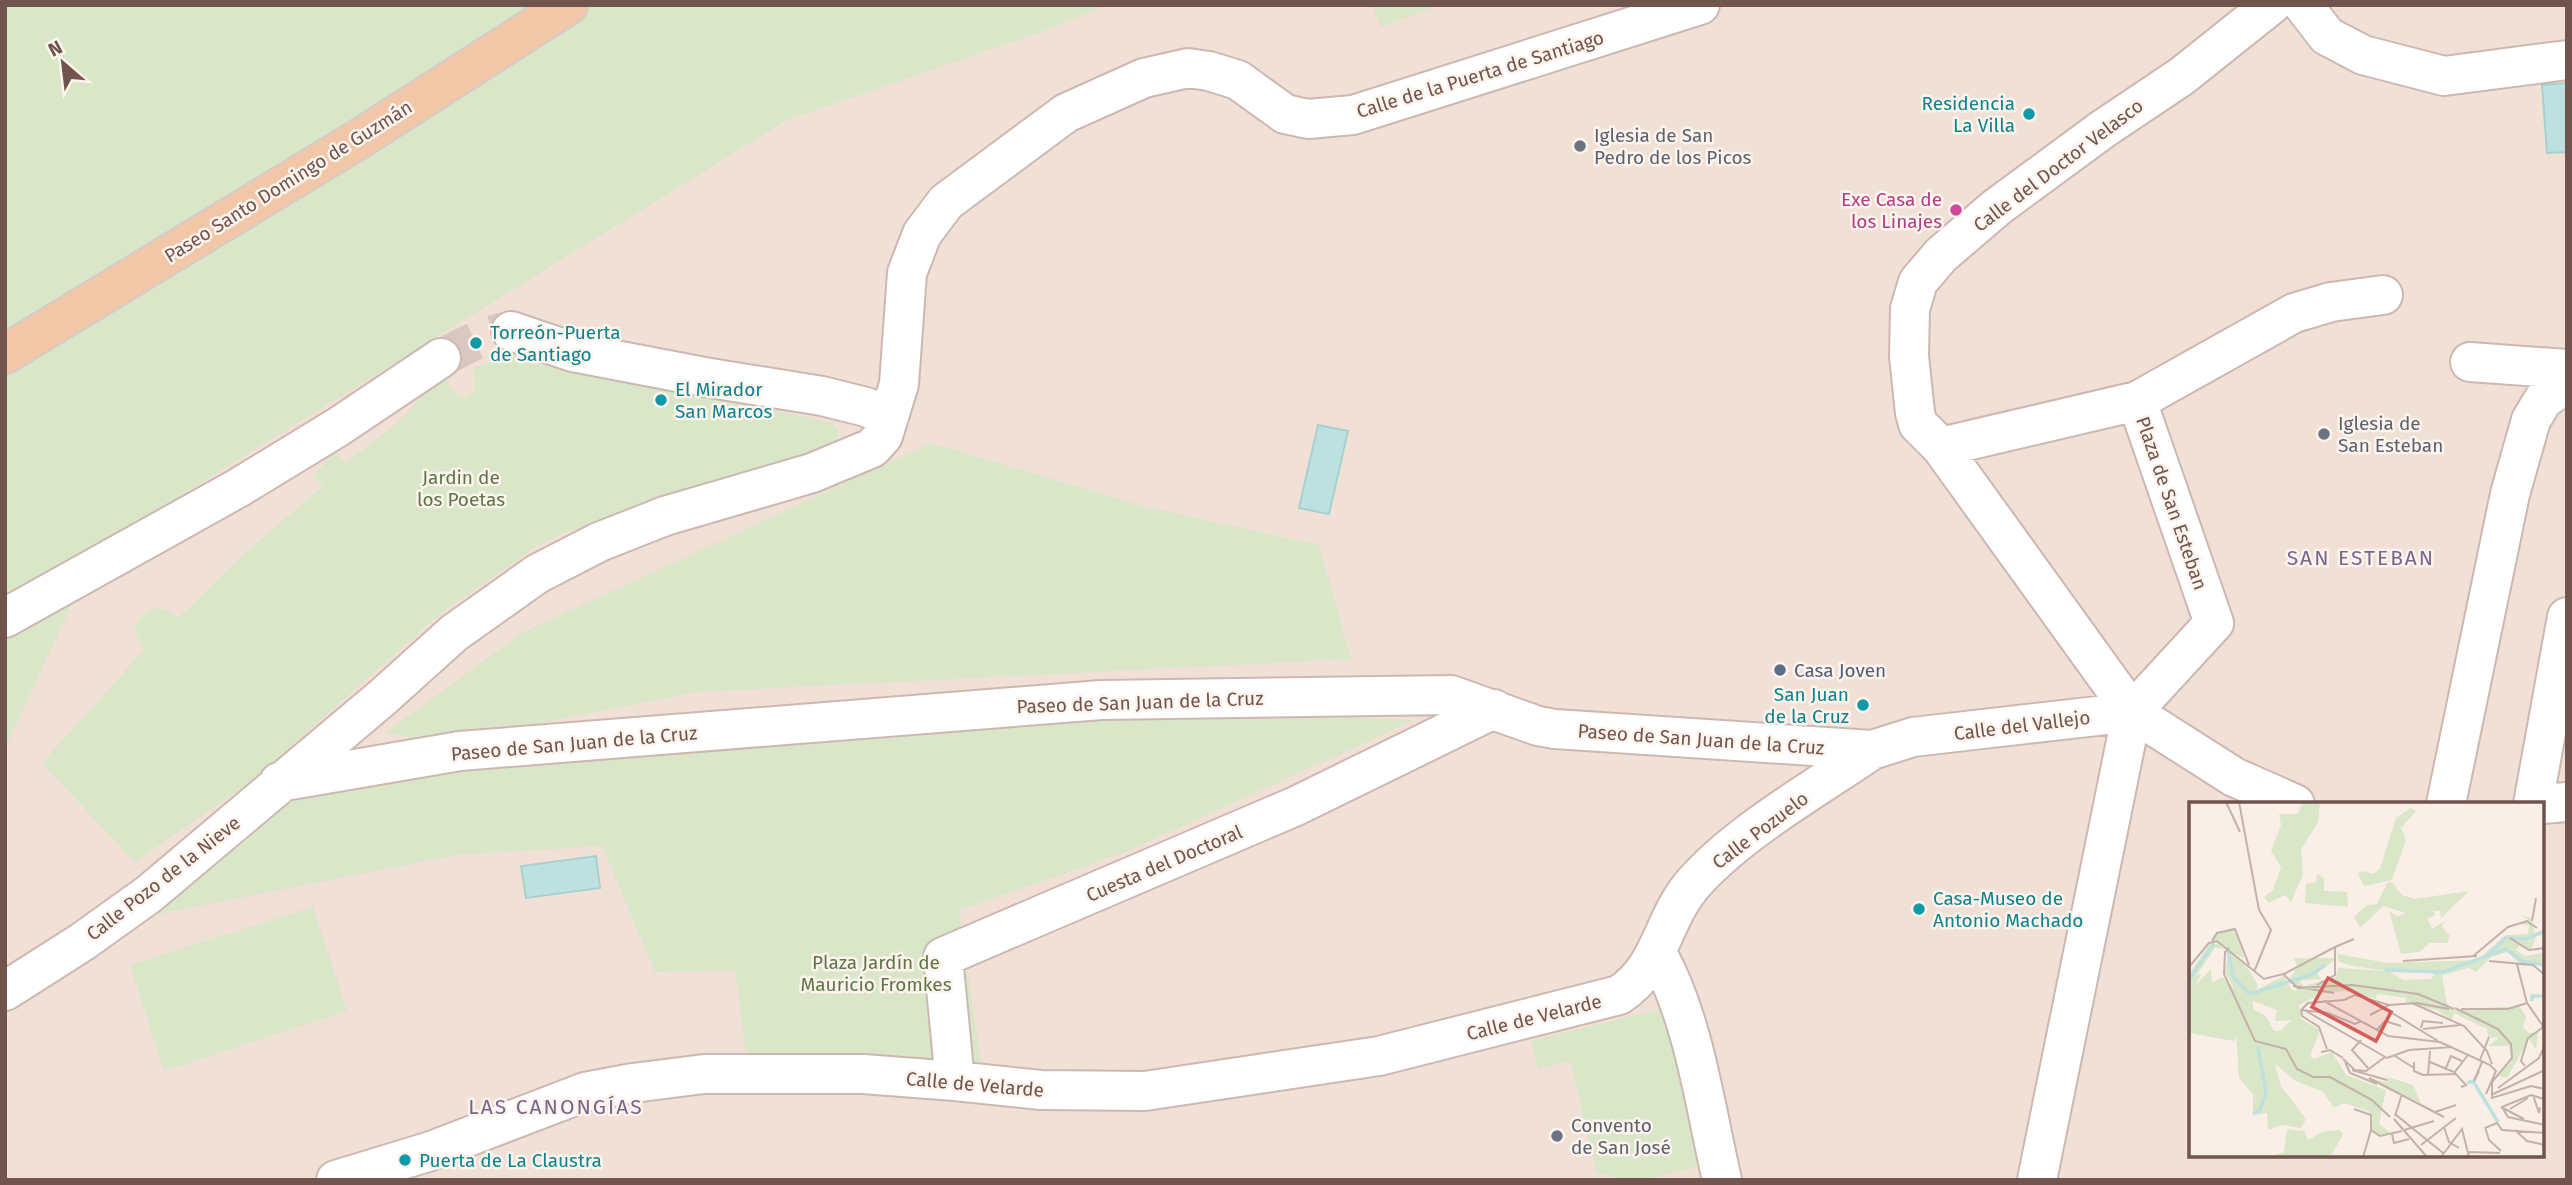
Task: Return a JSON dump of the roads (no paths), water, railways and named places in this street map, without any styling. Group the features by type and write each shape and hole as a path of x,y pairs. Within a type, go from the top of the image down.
{"main road":[{"name":"Paseo Santo Domingo de Guzmán","path":"5,354 359,139 568,5"}],"street":[{"name":"Calle de la Puerta de Santiago","path":"889,417 899,384 907,273 922,234 946,202 1066,113 1144,78 1188,68 1238,80 1284,114 1308,119 1353,115 1700,5"},
{"name":"Calle del Doctor Velasco","path":"2132,712 1941,447 1919,424 1915,413 1909,356 1910,309 1918,282 1941,255 1997,207 2103,129 2182,76 2272,5"},
{"path":"2303,5 2326,36 2363,55 2444,76 2567,61"},
{"name":"Plaza de San Esteban","path":"2132,712 2214,623 2137,401 2294,313 2331,302 2383,295"},
{"path":"279,782 454,633 537,575 599,542 665,516 782,482 872,449 883,436 889,417 866,407 822,396 573,352 511,331"},
{"path":"5,618 249,481 338,427 441,358"},
{"path":"2470,362 2567,369"},
{"path":"2446,802 2510,494 2530,420 2543,400 2567,387"},
{"path":"1941,447 2137,401"},
{"path":"2533,802 2567,617"},
{"name":"Paseo de San Juan de la Cruz","path":"279,782 460,751 1101,700 1451,695 1538,726 1555,729 1872,750 1913,737"},
{"name":"Cuesta del Doctoral","path":"955,1081 943,957 1296,806 1494,709"},
{"path":"2037,1180 2132,712 2234,777 2293,802"},
{"name":"Calle del Vallejo","path":"1913,737 2132,712"},
{"name":"Calle Pozuelo","path":"1619,995 1643,976 1657,953 1675,910 1692,886 1721,856 1872,750"},
{"name":"Calle Pozo de la Nieve","path":"5,990 82,942 149,894 279,782"},
{"path":"2544,804 2567,802"},
{"path":"1657,953 1679,998 1722,1180"},
{"name":"Calle de Velarde","path":"336,1180 431,1150 585,1092 633,1083 704,1074 863,1074 1041,1090 1145,1091 1379,1056 1619,995"}],"water":[{"path":"2566,83 2567,152 2547,153 2542,85"},
{"path":"1318,425 1348,431 1329,514 1299,508"},
{"path":"596,856 600,888 526,898 521,866"}],"tunnel":[{"path":"441,358 484,337 511,331"}],"place":[{"name":"Residencia La Villa","path":"2029,114"},
{"name":"Iglesia de San Pedro de los Picos","path":"1580,146"},
{"name":"Exe Casa de los Linajes","path":"1956,210"},
{"name":"Torreón-Puerta de Santiago","path":"476,343"},
{"name":"El Mirador San Marcos","path":"661,400"},
{"name":"Iglesia de San Esteban","path":"2324,434"},
{"name":"Casa Joven","path":"1780,670"},
{"name":"San Juan de la Cruz","path":"1863,705"},
{"name":"Casa-Museo de Antonio Machado","path":"1919,909"},
{"name":"Convento de San José","path":"1557,1136"},
{"name":"Puerta de La Claustra","path":"405,1160"}],"district":[{"name":"SAN ESTEBAN","path":"2361,558"},
{"name":"LAS CANONGÍAS","path":"556,1107"}],"park label":[{"name":"Jardin de los Poetas","path":"461,488"},
{"name":"Plaza Jardín de Mauricio Fromkes","path":"876,973"}]}
